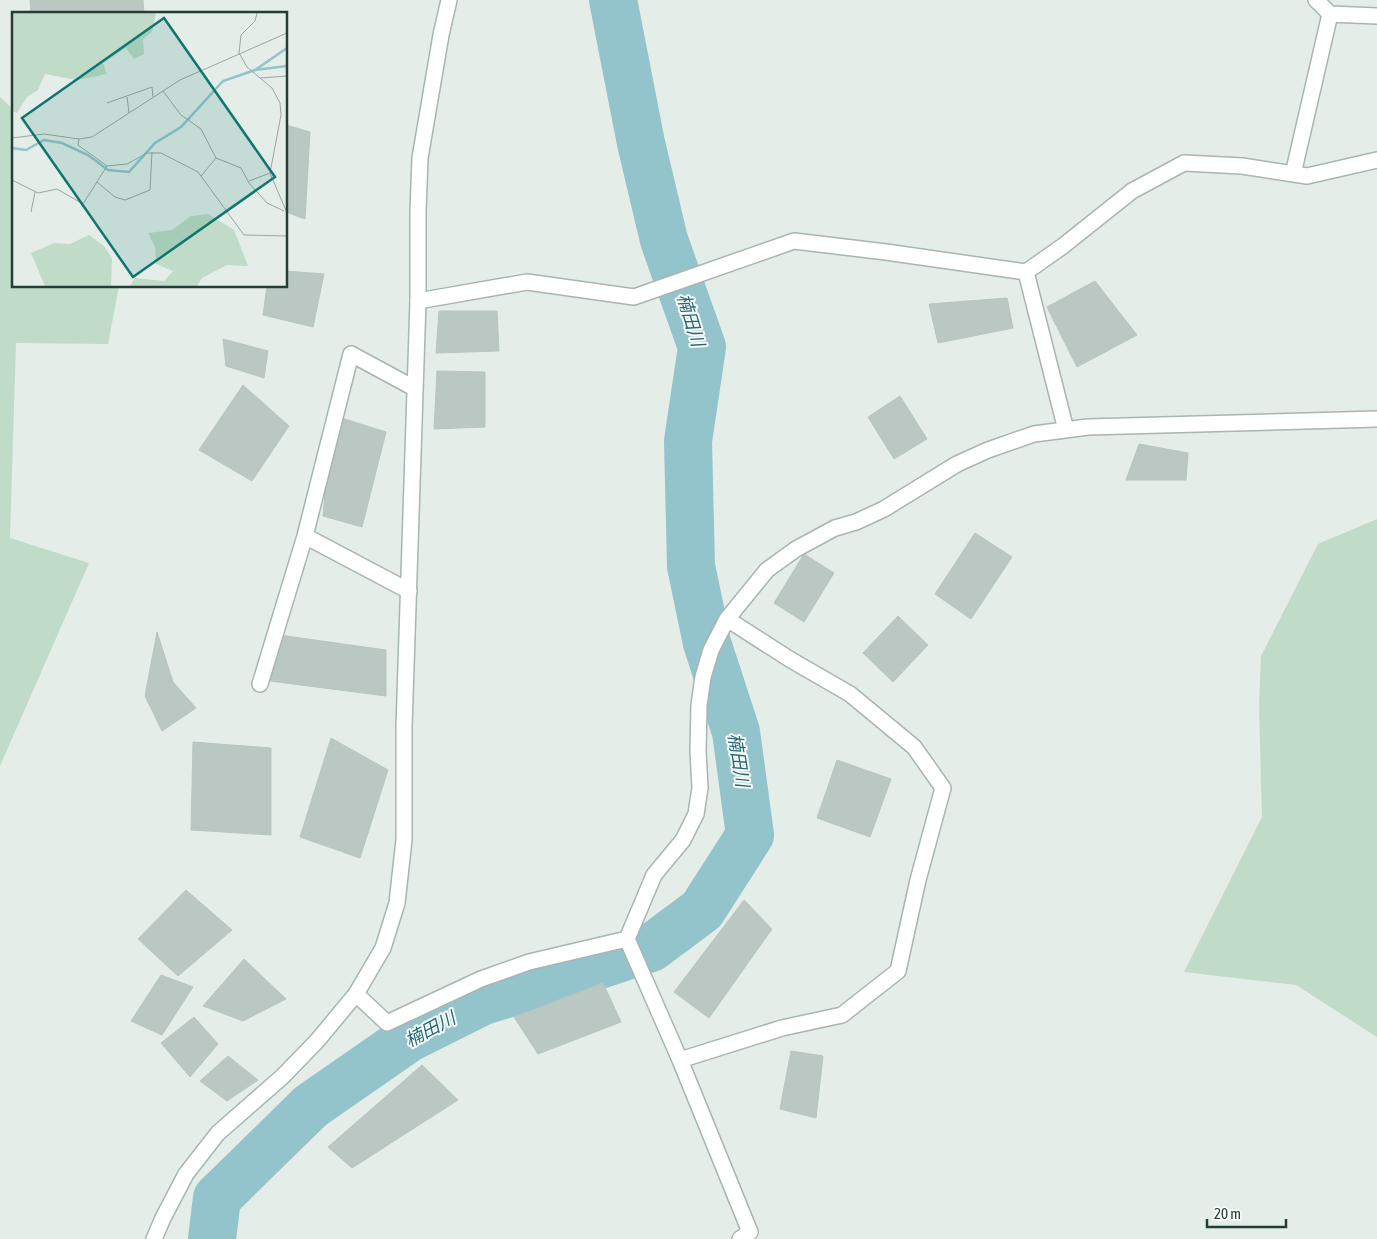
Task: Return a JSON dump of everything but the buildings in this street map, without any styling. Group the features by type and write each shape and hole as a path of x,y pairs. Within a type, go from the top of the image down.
{"street":[{"path":"154,1239 186,1174 218,1133 282,1076 317,1041 356,994 382,948 397,903 404,840 404,727 418,301 420,158 441,35 449,0"},
{"path":"1316,0 1330,14 1377,16"},
{"path":"1293,174 1330,14"},
{"path":"418,301 527,282 634,297 794,241 1026,272 1063,246 1132,191 1184,163 1242,166 1307,176 1377,160"},
{"path":"1026,272 1066,430"},
{"path":"260,684 305,536 351,354 414,388"},
{"path":"740,1239 750,1232 680,1060 629,944 654,875 683,840 696,814 700,788 698,752 699,705 703,678 711,650 727,620 767,570 796,549 835,528 856,522 884,509 957,464 988,450 1034,434 1088,427 1377,419"},
{"path":"305,536 408,591"},
{"path":"680,1060 782,1028 842,1015 898,971 918,880 943,788 914,746 850,694 727,620"},
{"path":"356,994 386,1023 482,979 529,962 629,944"}],"green space":[{"path":"0,97 12,108 12,288 119,288 108,344 16,343 10,538 89,563 0,766"},
{"path":"1377,519 1377,1037 1296,985 1184,972 1262,817 1259,706 1261,656 1318,544"}],"waterway":[{"name":"楠田川","path":"212,1239 217,1198 311,1106 409,1038 483,1001 651,948 702,910 750,835 736,732 707,643 691,566 688,441 702,347 664,240 641,143 613,0"}]}
